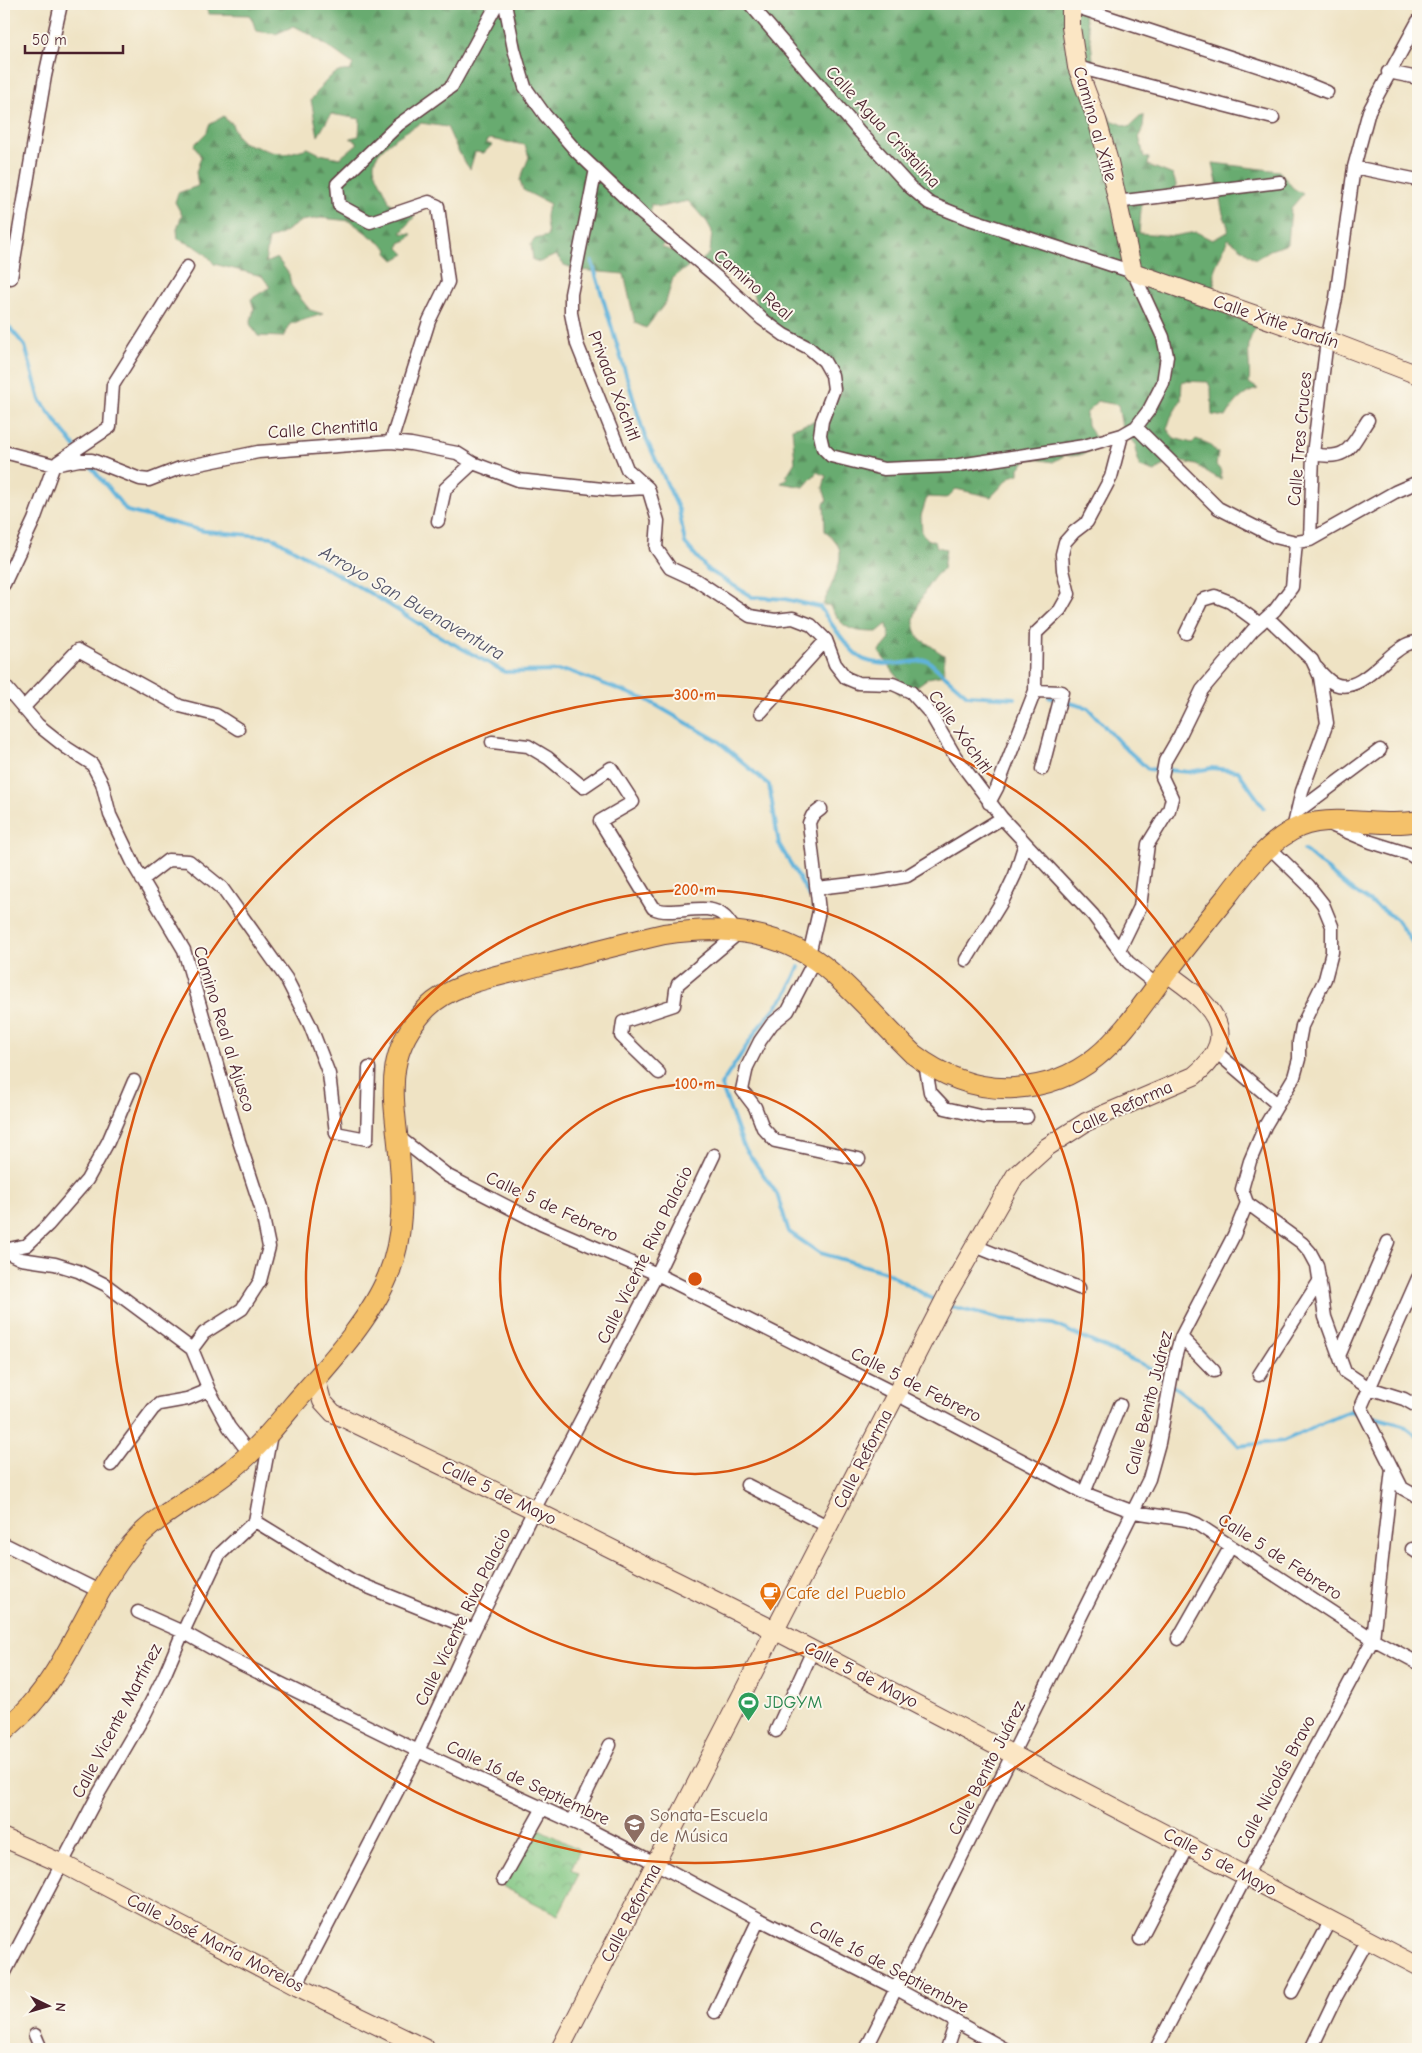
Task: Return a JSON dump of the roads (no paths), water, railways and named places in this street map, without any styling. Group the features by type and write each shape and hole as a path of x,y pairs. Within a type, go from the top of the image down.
{"main road":[{"path":"4,1731 26,1711 48,1682 122,1556 146,1530 230,1471 250,1454 316,1378 368,1313 380,1293 395,1257 400,1231 402,1192 394,1116 393,1080 400,1048 417,1020 427,1008 442,996 474,982 664,934 688,930 738,930 776,940 801,950 812,957 832,972 891,1033 925,1064 949,1076 985,1087 1017,1088 1047,1082 1078,1070 1112,1044 1247,869 1295,821 1392,823 1418,821"}],"street":[{"path":"11,278 44,76 61,4"},
{"path":"391,442 429,321 448,282 438,206 429,202 370,222 339,205 337,184 398,125 452,86 497,4"},
{"name":"Camino Real","path":"505,4 514,49 525,87 545,115 577,152 641,213 719,279 762,319 784,335 809,348 824,361 832,375 834,390 822,421 820,435 823,448 831,456 884,469 952,466 1084,446 1122,435 1136,427 1149,410 1163,383 1167,356 1163,337 1133,272"},
{"name":"Calle Agua Cristalina","path":"750,4 858,130 910,187 929,203 964,217 1133,272"},
{"path":"1071,5 1288,76 1327,92"},
{"name":"Camino al Xitle","path":"1071,5 1077,67 1097,120 1109,162 1116,202 1133,272"},
{"name":"Calle Tres Cruces","path":"1310,540 1313,454 1327,340 1336,298 1354,167 1369,111 1388,72 1418,21"},
{"path":"1077,67 1273,118"},
{"path":"1388,72 1418,78"},
{"path":"1354,167 1418,180"},
{"name":"Privada Xóchitl","path":"596,169 571,294 573,329 577,344 628,469 648,488"},
{"path":"1116,202 1280,182"},
{"path":"4,452 54,465 76,456 84,444 110,427 113,385 187,267"},
{"name":"Calle Xitle Jardín","path":"1133,272 1327,340 1418,375"},
{"path":"1313,454 1332,457 1348,451 1368,420"},
{"path":"1136,427 1218,508 1262,532 1296,542 1310,540 1395,492 1418,482"},
{"name":"Calle Xóchitl","path":"989,803 997,788 1035,691 1036,633 1060,610 1069,594 1063,570 1062,554 1065,542 1087,522 1111,478 1122,435"},
{"name":"Calle Chentitla","path":"76,456 92,460 140,479 149,480 180,468 258,452 391,442 457,453 473,462 525,481 612,490 648,488"},
{"path":"438,522 445,489 473,462"},
{"path":"4,584 34,520 54,465"},
{"name":"Calle Xóchitl","path":"648,488 658,521 656,548 670,568 696,580 750,616 775,620 794,618 812,625 826,640 835,664 846,678 858,683 893,684 911,692 930,713 955,756 1002,818 1093,915 1128,962 1162,979"},
{"path":"1119,950 1140,907 1148,844 1169,810 1171,794 1162,773 1168,753 1180,735 1202,690 1292,587 1296,542"},
{"path":"1186,633 1202,600 1216,596 1264,621 1306,653 1317,668 1334,683 1348,686 1361,680 1408,644 1418,642"},
{"path":"761,712 826,640"},
{"path":"23,708 78,650 180,706 216,715 238,729"},
{"path":"1295,821 1302,791 1327,723 1317,668"},
{"name":"Camino Real al Ajusco","path":"4,685 46,731 92,764 102,783 110,815 142,880 184,950 236,1132 261,1208 269,1247 260,1281 242,1309 204,1332 192,1349"},
{"path":"1035,691 1062,692 1042,769"},
{"path":"492,742 528,746 548,758 583,787 611,768 633,802 600,821 653,908 660,912 704,909 714,911 725,916 738,930 678,984 674,1005 623,1022 621,1036 659,1074"},
{"path":"1295,821 1380,750"},
{"path":"821,809 812,816 808,832 817,888 819,919 812,957 788,1011 772,1024 760,1041 747,1067 742,1090 756,1107 763,1128 775,1141 859,1159"},
{"path":"817,888 878,882 907,876 1002,818"},
{"path":"1324,822 1371,842 1409,854 1418,860"},
{"path":"966,960 1008,890 1025,843"},
{"name":"Calle Benito Juárez","path":"866,2049 1149,1479 1159,1443 1175,1358 1181,1337 1234,1235 1247,1203 1242,1189 1250,1161 1277,1104 1294,1077 1299,1059 1299,1042 1302,1026 1325,979 1332,952 1332,926 1323,904 1313,891 1269,847"},
{"path":"142,880 168,860 189,861 222,888 286,978 310,1025 329,1074 336,1133 367,1139 369,1068"},
{"name":"Calle Reforma","path":"560,2049 657,1864 948,1292 1016,1176 1064,1134 1086,1122 1194,1076 1206,1066 1215,1051 1220,1032 1216,1017 1206,1003 1162,979"},
{"path":"1215,1051 1277,1104"},
{"path":"925,1064 930,1092 945,1108 984,1117 1027,1117"},
{"path":"4,1251 27,1244 48,1225 88,1180 108,1142 134,1081"},
{"name":"Calle 5 de Febrero","path":"396,1135 448,1176 541,1224 657,1274 896,1394 1084,1492 1134,1512 1187,1520 1197,1524 1372,1639 1418,1663"},
{"name":"Calle Vicente Riva Palacio","path":"296,1986 418,1751 474,1630 657,1274 714,1155"},
{"path":"1247,1203 1302,1243 1310,1252 1317,1265 1325,1317 1345,1372 1369,1388 1404,1399 1418,1407"},
{"path":"1339,1356 1388,1242"},
{"path":"975,1246 1079,1288"},
{"path":"4,1251 21,1259 56,1264 78,1271 106,1285 192,1349 209,1390 229,1427 250,1454"},
{"path":"1418,1278 1360,1408 1402,1488 1418,1497"},
{"path":"1259,1374 1320,1280"},
{"path":"1181,1337 1214,1371"},
{"name":"Calle 5 de Mayo","path":"316,1378 322,1401 333,1413 534,1510 776,1631 1418,1966"},
{"path":"111,1465 153,1409 159,1404 188,1399 209,1390"},
{"path":"1084,1492 1120,1405"},
{"path":"272,1430 255,1521 353,1581 474,1630"},
{"path":"1372,1639 1392,1469"},
{"path":"747,1485 829,1527"},
{"name":"Calle Vicente Martínez","path":"4,1974 99,1793 149,1706 219,1555 255,1521"},
{"path":"4,1544 100,1592"},
{"path":"1178,1640 1230,1546"},
{"name":"Calle 16 de Septiembre","path":"138,1612 183,1632 231,1659 418,1751 572,1822 657,1864 759,1919 895,1988 1005,2049"},
{"name":"Calle Nicolás Bravo","path":"1156,2049 1372,1639"},
{"path":"776,1731 813,1650"},
{"path":"572,1822 610,1746"},
{"path":"503,1880 542,1808"},
{"name":"Calle José María Morelos","path":"4,1838 63,1864 296,1986 426,2049"},
{"path":"1140,1939 1189,1845"},
{"path":"715,2012 759,1919"},
{"path":"1292,1992 1330,1920"},
{"path":"1310,2049 1367,1941"},
{"path":"947,2049 956,2022"},
{"path":"35,2035 41,2049"}],"waterway":[{"path":"592,262 644,434 679,510 685,543 707,569 752,597 785,599 820,607 847,644 859,657 865,660 888,664 927,660 967,695 1015,698"},
{"name":"Arroyo San Buenaventura","path":"4,321 25,346 40,400 75,447"},
{"name":"Arroyo San Buenaventura","path":"87,462 127,511 204,531 272,537 380,599 432,632 505,672 569,671 647,700 718,741 769,785 779,844 810,897"},
{"path":"1049,697 1088,708 1121,744 1148,769 1160,770"},
{"path":"1167,770 1189,772 1212,768 1238,771 1264,808"},
{"path":"1304,850 1349,888 1395,918 1418,950"},
{"name":"Arroyo San Buenaventura","path":"799,967 786,995 759,1027 721,1085 744,1147 777,1194 789,1232 820,1253 886,1272 939,1303"},
{"name":"Arroyo San Buenaventura","path":"948,1306 1001,1319 1053,1324 1148,1367 1167,1382"},
{"name":"Arroyo San Buenaventura","path":"1173,1386 1205,1410 1239,1446 1283,1441 1350,1411 1360,1414"},
{"name":"Arroyo San Buenaventura","path":"1370,1416 1403,1425 1418,1437"}],"place":[{"name":"Cafe del Pueblo","path":"770,1612"},
{"name":"JDGYM","path":"748,1721"},
{"name":"Sonata-Escuela de Música","path":"634,1844"}]}
